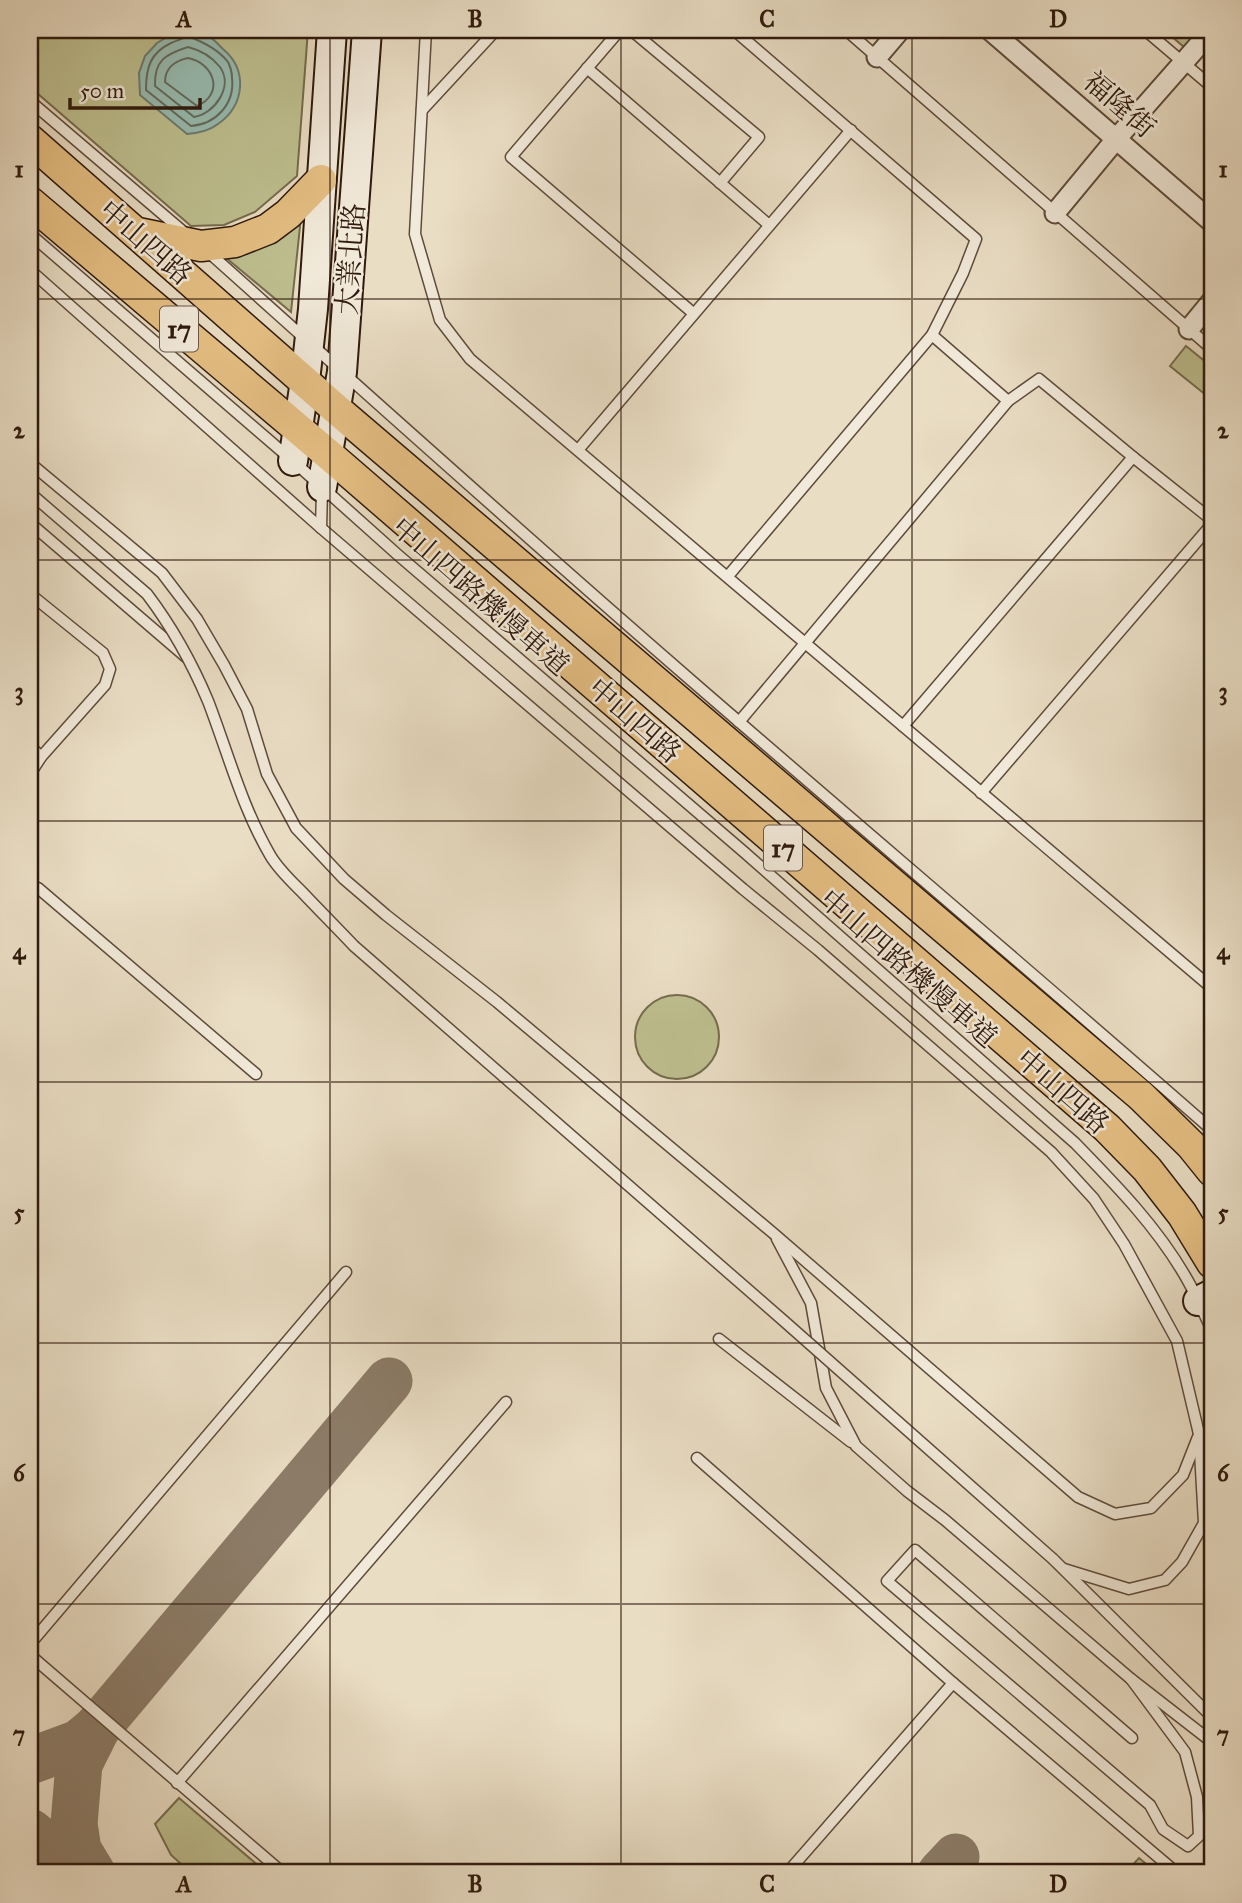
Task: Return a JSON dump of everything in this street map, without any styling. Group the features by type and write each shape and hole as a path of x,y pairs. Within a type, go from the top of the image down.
{"main road":[{"name":"中山四路","path":"30,140 336,409 1141,1096 1191,1145 1212,1171"},
{"path":"136,232 201,246 234,242 268,229 288,214 321,180"},
{"name":"中山四路","path":"30,202 329,455 1107,1128 1147,1169 1182,1214 1212,1263"}],"street":[{"name":"大業北路","path":"293,461 310,343 332,30"},
{"name":"大業北路","path":"322,487 342,372 367,30"},
{"path":"877,57 900,30"},
{"name":"福隆街","path":"990,30 1212,222"},
{"path":"1055,214 1117,138 1212,30"},
{"path":"1189,329 1212,301"}],"lane":[{"path":"426,30 415,234 440,320 471,359 1212,988"},
{"path":"422,111 496,30"},
{"path":"620,30 510,158 693,313"},
{"path":"631,30 759,137 720,183"},
{"path":"728,576 932,335 963,273 976,239 734,30"},
{"path":"846,30 1212,349"},
{"path":"1145,30 1212,87"},
{"path":"587,68 769,225"},
{"path":"30,100 201,246 464,482 739,722 1016,958 1212,1130"},
{"path":"578,450 851,131"},
{"name":"中山四路機慢車道","path":"30,234 744,852 1075,1143 1155,1231 1188,1281 1205,1298 1212,1330"},
{"path":"30,270 321,528 818,950 1051,1152 1094,1199 1124,1244 1177,1341 1199,1434 1204,1523 1182,1562 1166,1580 1129,1589 1064,1569"},
{"path":"932,335 1008,401"},
{"path":"739,722 1008,401 1040,379 1212,522 981,793"},
{"path":"903,726 1133,457"},
{"path":"30,463 162,573 197,619 225,665 247,709 268,774 296,828 344,879 497,1002 773,1233 1078,1497 1115,1514 1151,1508 1183,1475 1199,1434"},
{"path":"321,528 322,487"},
{"path":"30,492 147,594 163,614 184,649 207,699 239,789 272,859 354,946 1053,1559 1212,1720"},
{"path":"30,523 198,667"},
{"path":"30,594 103,653 110,668 105,685 41,757 30,774"},
{"path":"30,746 41,757"},
{"path":"30,886 38,888 256,1074"},
{"path":"773,1233 811,1303 826,1388 856,1446"},
{"path":"30,1644 346,1272"},
{"path":"719,1339 856,1446 1131,1679 1212,1742"},
{"path":"177,1783 506,1402"},
{"path":"697,1458 953,1683 1177,1873"},
{"path":"1131,1679 1185,1752 1197,1797 1199,1836 1188,1846 1163,1829 1150,1805 887,1581 915,1550 1132,1738"},
{"path":"30,1655 283,1873"},
{"path":"787,1873 953,1683"}],"green space":[{"path":"30,30 308,30 297,176 255,212 224,225 191,226 30,87"},
{"path":"1164,30 1200,30 1184,47"},
{"path":"301,217 291,312 225,257 267,245 284,234"},
{"path":"1186,346 1212,367 1212,400 1170,366"},
{"path":"677,995 693,998 707,1007 716,1021 719,1037 716,1053 707,1067 693,1076 677,1079 661,1076 647,1067 638,1053 635,1037 638,1021 647,1007 661,998"},
{"path":"179,1798 267,1873 191,1873 171,1855 155,1824"},
{"path":"1139,1858 1157,1873 1125,1873"}],"water":[{"path":"190,32 210,37 231,57 240,77 240,87 234,107 218,124 187,134 140,95 139,73 145,56 157,43 172,34"}],"taxiway":[{"path":"92,1873 78,1850 74,1824 79,1764 97,1728 389,1381"},
{"path":"30,1761 79,1743 97,1728"},
{"path":"30,1832 81,1873"},
{"path":"941,1873 956,1857"}]}
